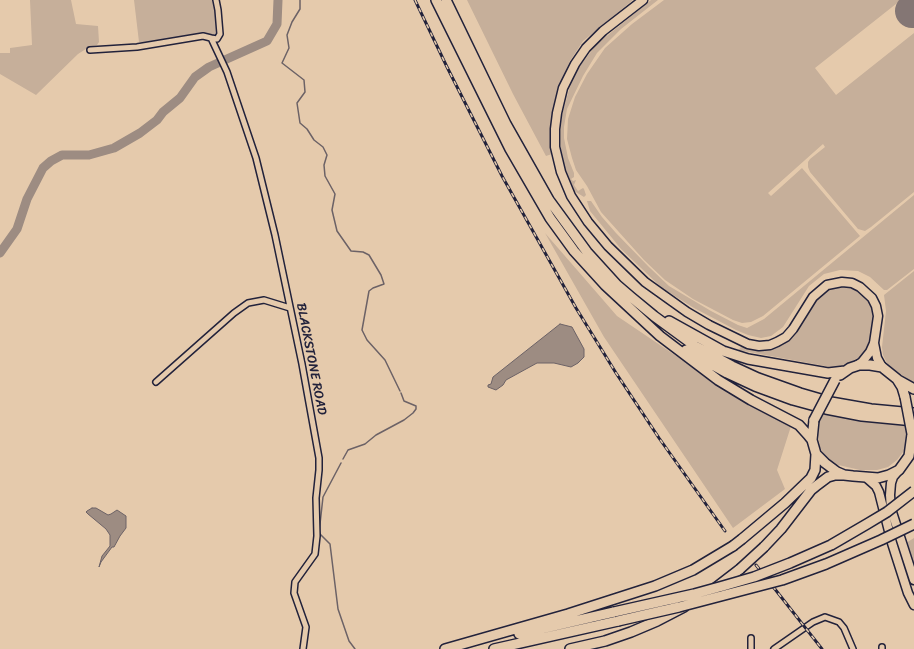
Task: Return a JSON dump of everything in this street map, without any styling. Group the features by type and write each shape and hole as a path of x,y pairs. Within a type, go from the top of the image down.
{"highway":[{"path":"436,0 499,129 536,196 574,251 605,285 635,313 660,336 702,369 751,400 795,422 805,430 812,440 816,454 815,470 811,478 790,498 733,546 693,570 655,586 568,614 446,649"},
{"path":"446,0 506,124 549,200 587,252 612,280 631,297 695,346 764,381 800,393 838,403 877,410 914,413"},
{"path":"631,297 681,329 734,355 762,362 828,372 845,371"},
{"path":"635,313 691,354 727,373 773,393 813,406 839,412 862,416 914,421"},
{"path":"812,440 814,420 835,380 845,371 856,366 870,365 882,367 897,379 914,389"},
{"path":"570,649 605,641 631,632 657,621 709,592 764,547 781,529 816,486 828,477 844,475 868,479 884,477 899,470 911,454 912,434 905,397 902,387 897,379"},
{"path":"816,454 831,468 844,475"},
{"path":"494,649 754,577 831,545 887,512 914,491"},
{"path":"453,649 723,596 788,578 826,564 914,524"}],"main road":[{"path":"643,0 603,31 586,48 575,64 563,88 557,112 555,147 557,160 564,181 576,205 608,246 645,282 692,315 740,341 759,346 773,344 782,340 793,329 816,294 827,285 842,282 856,284 864,289 872,298 876,306 878,316 874,342 867,356 856,366"},
{"path":"874,342 877,358 882,367"},
{"path":"899,470 893,477 891,483 891,510 914,580"},
{"path":"868,479 876,486 879,492 892,543 908,593 914,605"}],"street":[{"path":"90,50 137,47 203,36 217,39 220,34 216,0"},
{"name":"BLACKSTONE ROAD","path":"211,38 227,72 256,158 290,308 318,454 319,470 316,498 317,536 315,554 295,582 294,593 306,627 303,649"},
{"path":"156,382 248,303 264,300 290,308"},
{"path":"774,649 813,622 825,617 840,622 853,649"},
{"path":"751,638 751,649"}],"shaded area":[{"path":"30,0 71,0 76,24 98,26 99,42 97,45 89,47 78,54 36,95 0,74 0,53 10,53 10,48 32,45"},
{"path":"134,0 214,0 217,18 216,34 213,36 201,33 144,43 139,42"},
{"path":"467,0 633,0 583,41 570,61 560,84 551,116 550,150 552,154 546,156 513,94"},
{"path":"651,0 658,0 621,29 597,53 583,76 567,109 564,138 568,158 574,173 574,177 571,179 573,181 576,180 574,185 578,191 583,188 584,189 586,195 584,197 574,191 566,171 561,151 562,115 570,86 579,67 597,44"},
{"path":"664,0 901,0 815,68 836,95 914,33 914,192 865,231 858,229 810,172 808,162 825,147 823,144 768,193 771,196 802,168 860,236 763,316 751,322 742,323 733,320 693,299 665,280 644,260 601,212 587,186 576,170 572,158 567,139 568,119 575,97 587,74 605,48 632,24"},
{"path":"914,195 914,269 887,290 884,290 870,277 858,271 840,270 824,274 809,286 783,327 771,336 761,338 736,330 694,308 662,288 621,249 590,211 587,201 591,201 616,233 669,286 711,311 747,328 764,319"},
{"path":"545,233 617,316 737,397 769,414 792,423 777,470 785,489 733,528 604,337"},
{"path":"914,271 914,382 912,382 888,365 883,355 882,347 886,311 884,295"},
{"path":"842,284 860,289 872,304 874,317 868,348 863,358 848,365 836,368 738,350 743,345 755,349 771,350 782,344 792,336 818,296 829,287"},
{"path":"560,324 572,327 584,349 584,357 578,363 571,367 554,363 537,363 506,380 503,385 496,390 488,387 488,385 491,384 493,377"},
{"path":"824,413 876,423 905,425 907,434 906,448 897,460 888,467 877,470 860,470 834,464 824,455 820,447 818,425"},
{"path":"92,508 96,508 108,515 117,510 126,516 126,528 114,547 112,547 101,562 99,567 102,556 110,546 110,535 106,529 86,512"},
{"path":"914,538 914,570 906,543"}],"waterway":[{"path":"0,253 17,229 27,199 43,168 51,161 62,155 89,155 114,148 140,133 157,120 163,112 180,98 195,77 209,67 267,41 277,24 278,0"},
{"path":"300,0 300,9 292,22 287,35 289,48 282,63 304,80 305,92 297,103 300,123 307,129 314,140 323,147 327,155 324,165 325,176 335,194 332,210 337,231 351,251 363,252 369,255 381,275 384,284 369,291 362,330 367,340 385,360 400,391"},
{"path":"343,459 348,450 365,444 376,435 404,420 413,413 416,406 404,401 401,393"},
{"path":"341,463 323,497 319,533 330,544 338,609 349,641 355,649"}],"railway":[{"path":"415,0 502,176 576,308 616,373 659,438 725,531"},
{"path":"756,565 822,649"}]}
